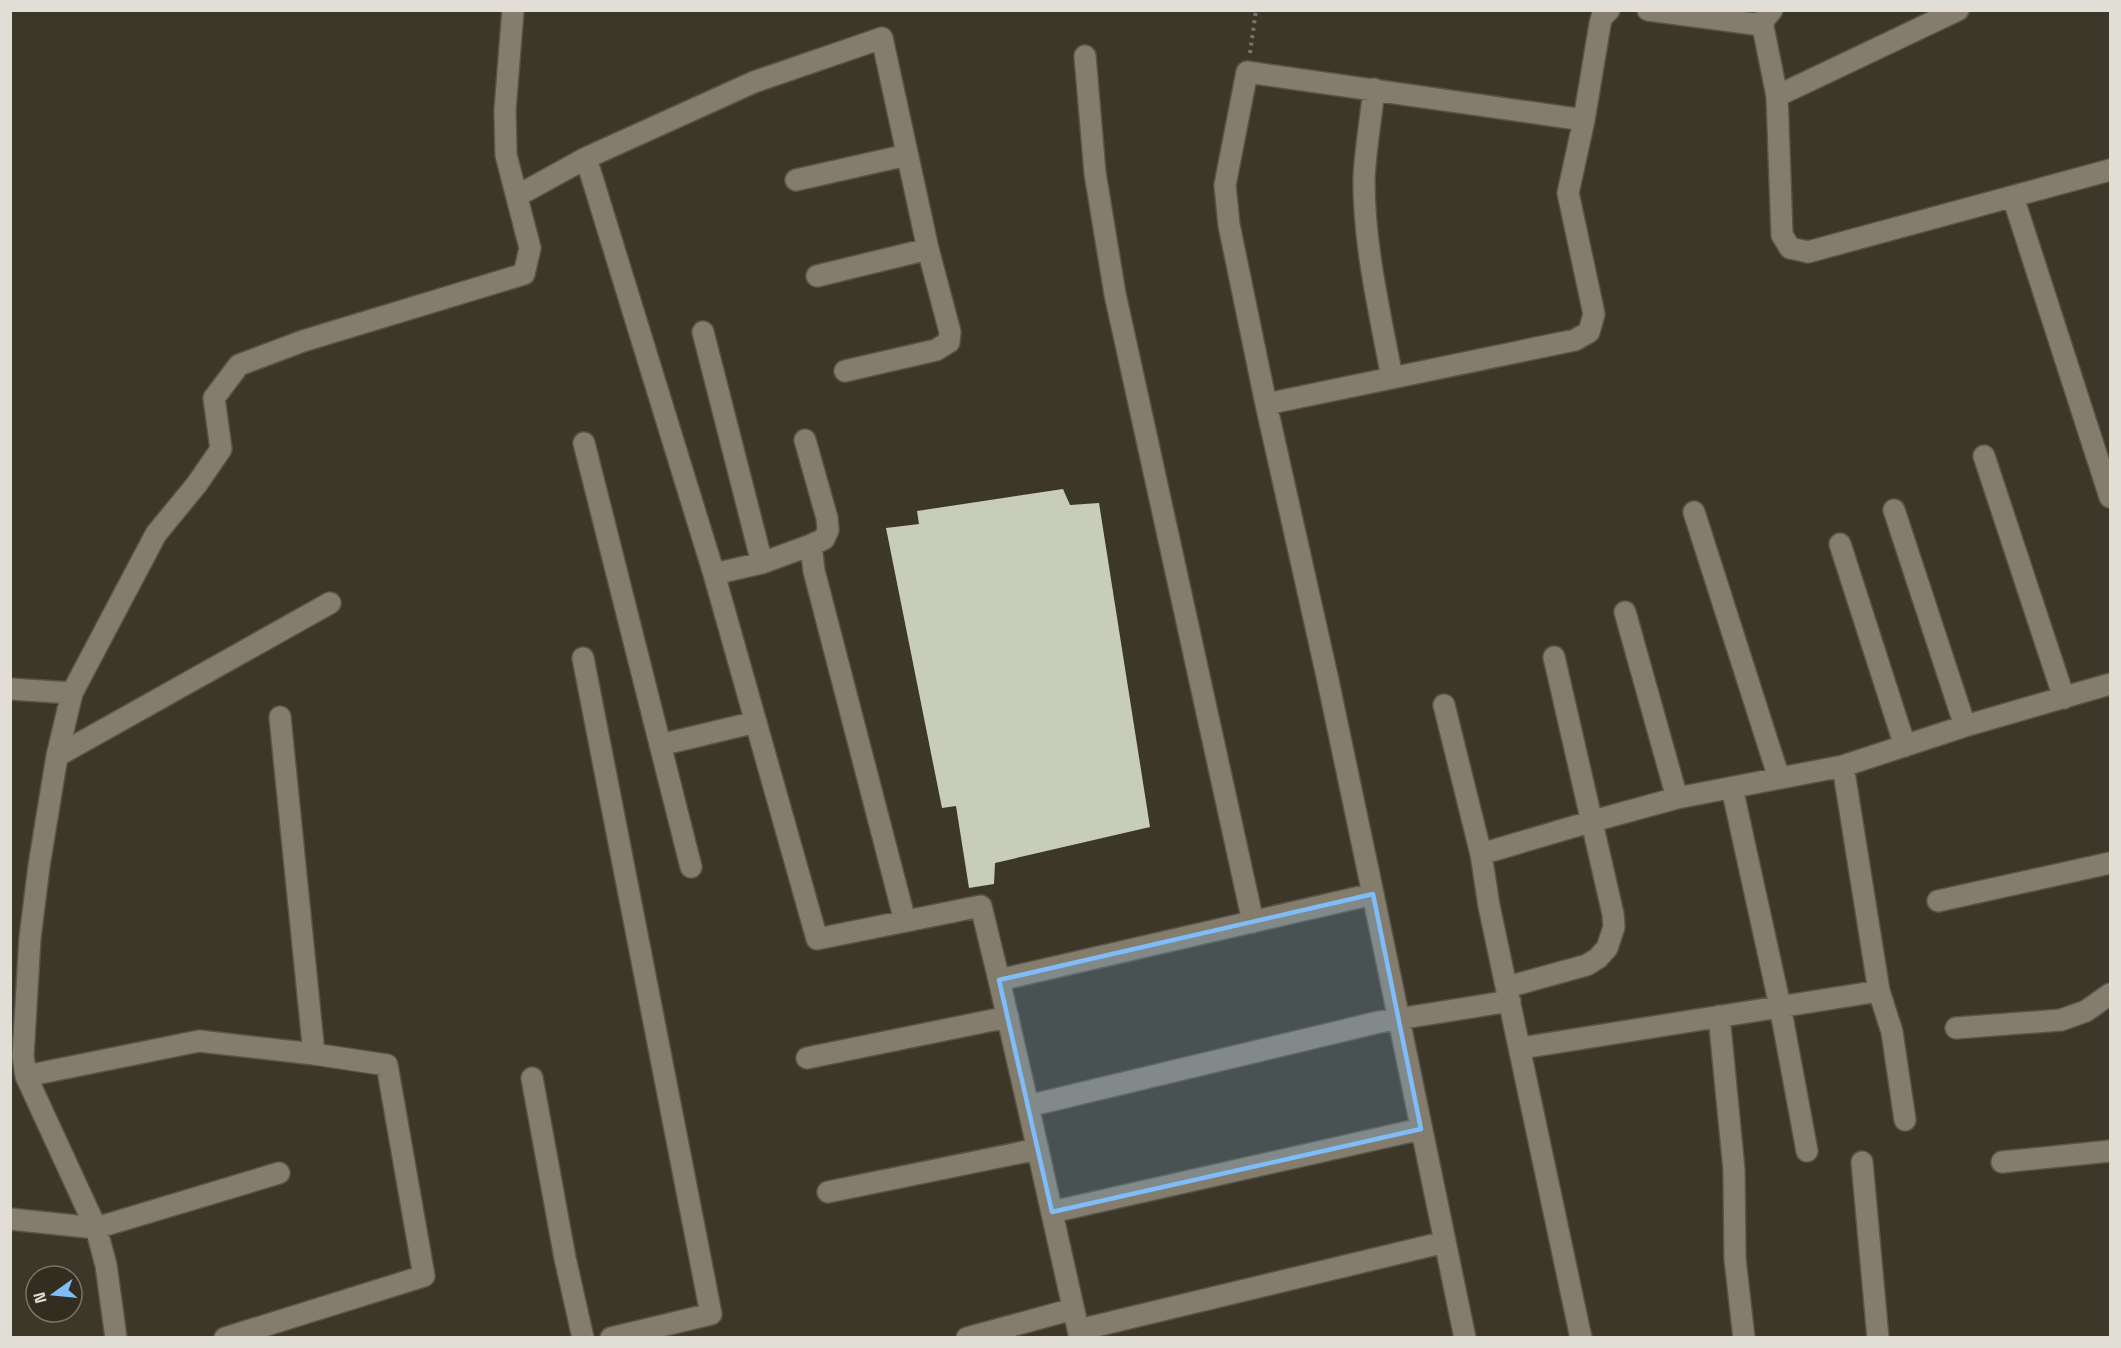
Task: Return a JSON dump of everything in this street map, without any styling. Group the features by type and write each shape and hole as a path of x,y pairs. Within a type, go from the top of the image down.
{"street":[{"path":"116,1338 106,1265 96,1228 20,1063 30,938 39,866 57,756 72,693 156,534 197,484 221,448 214,398 239,366 303,341 524,274 530,248 506,155 505,110 513,10"},
{"path":"1266,404 1575,339 1589,332 1594,314 1568,193 1584,120 1600,24 1602,17 1609,10"},
{"path":"1648,10 1744,24 1754,24 1767,16 1777,96 1782,235 1790,248 1808,252 2110,170"},
{"path":"1777,96 1958,10"},
{"path":"517,196 586,158 754,82 882,38 928,249 950,332 949,342 936,350 845,371"},
{"path":"1085,56 1095,173 1114,294 1252,922"},
{"path":"1465,1338 1327,676 1266,404 1229,225 1225,185 1247,72 1584,120"},
{"path":"1374,89 1364,179 1365,209 1368,241 1392,378"},
{"path":"796,180 907,155"},
{"path":"586,158 714,574 817,939 981,906 1079,1334 1445,1242"},
{"path":"2013,197 2110,497"},
{"path":"818,276 928,249"},
{"path":"703,332 762,562"},
{"path":"714,574 762,562 824,539 828,530 827,518 805,440"},
{"path":"584,443 691,867"},
{"path":"1984,456 2064,698"},
{"path":"1894,510 1965,726"},
{"path":"1694,512 1779,778"},
{"path":"1840,544 1905,746"},
{"path":"811,545 814,571 905,921"},
{"path":"57,756 330,603"},
{"path":"1625,612 1677,798"},
{"path":"1028,1106 1508,994 1587,965 1598,958 1607,948 1614,927 1613,914 1554,657"},
{"path":"584,658 646,990 711,1314 611,1338"},
{"path":"1481,854 1593,820 1677,798 1843,766 1965,726 2110,684"},
{"path":"10,689 72,693"},
{"path":"1444,705 1481,854 1508,994 1581,1338"},
{"path":"280,717 314,1054"},
{"path":"660,745 756,722"},
{"path":"1843,766 1879,991 1892,1032 1905,1120"},
{"path":"1732,788 1780,1006 1806,1151"},
{"path":"1938,901 2110,863"},
{"path":"999,980 1373,894"},
{"path":"1521,1048 1879,991"},
{"path":"1956,1028 2061,1020 2086,1011 2110,994"},
{"path":"1719,1016 1734,1170 1735,1259 1744,1338"},
{"path":"807,1058 1008,1017"},
{"path":"20,1063 199,1041 387,1065 424,1276 225,1338"},
{"path":"532,1078 565,1258 583,1338"},
{"path":"1052,1212 1421,1129"},
{"path":"828,1192 1038,1149"},
{"path":"2002,1162 2110,1150"},
{"path":"1862,1162 1878,1338"},
{"path":"10,1219 96,1228 279,1173"},
{"path":"967,1338 1004,1333 1073,1309"}],"path":[{"path":"1247,72 1256,10"}],"highlighted area":[{"path":"1373,894 1421,1129 1052,1212 999,980"}],"building":[{"path":"1063,489 1070,505 1099,503 1150,827 995,863 994,884 969,888 956,806 942,808 886,528 919,524 917,511"}]}
